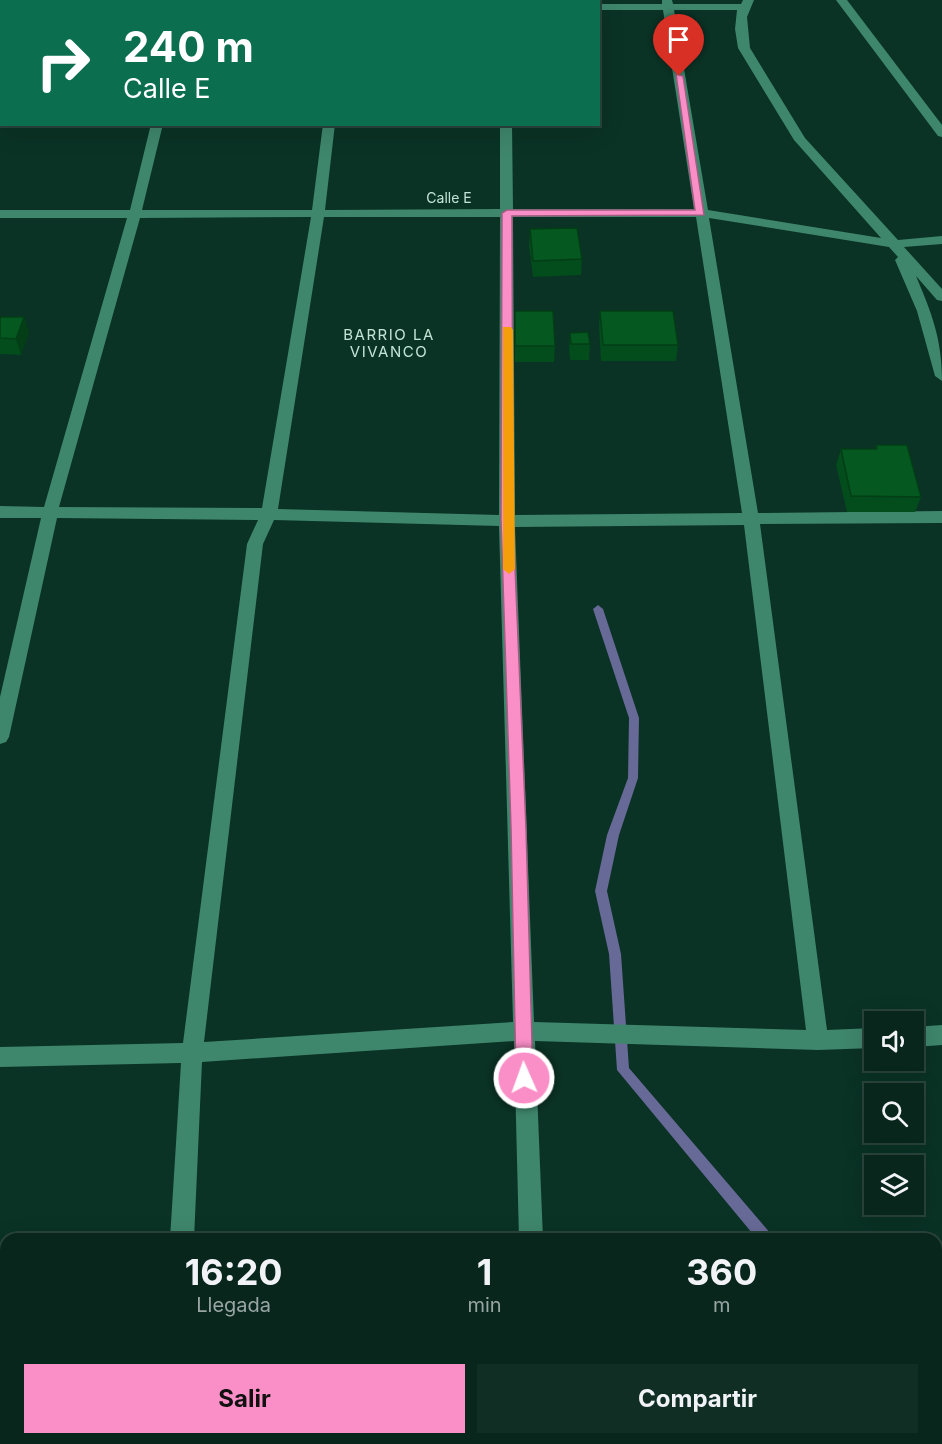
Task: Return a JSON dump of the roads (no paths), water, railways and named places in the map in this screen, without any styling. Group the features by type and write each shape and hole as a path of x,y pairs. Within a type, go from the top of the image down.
{"street":[{"path":"841,0 942,133"},
{"path":"668,4 751,517 818,1040"},
{"path":"600,7 746,4 740,34 744,48 800,140 942,297"},
{"path":"0,737 50,512 135,214 157,126"},
{"path":"182,1233 192,1053 255,544 269,514 318,214 329,126"},
{"path":"506,126 507,520 531,1233"},
{"name":"Calle E","path":"0,214 701,213 896,244 942,240"},
{"path":"896,244 924,311 942,376"},
{"path":"0,512 269,514 507,520 942,517"},
{"path":"0,1057 192,1053 523,1031 818,1040 864,1038"},
{"path":"924,1036 942,1035"}],"waterway":[{"path":"598,609 634,718 633,778 613,835 601,891 615,954 623,1070 761,1233"}],"district":[{"name":"BARRIO LA VIVANCO","path":"389,344"}]}
